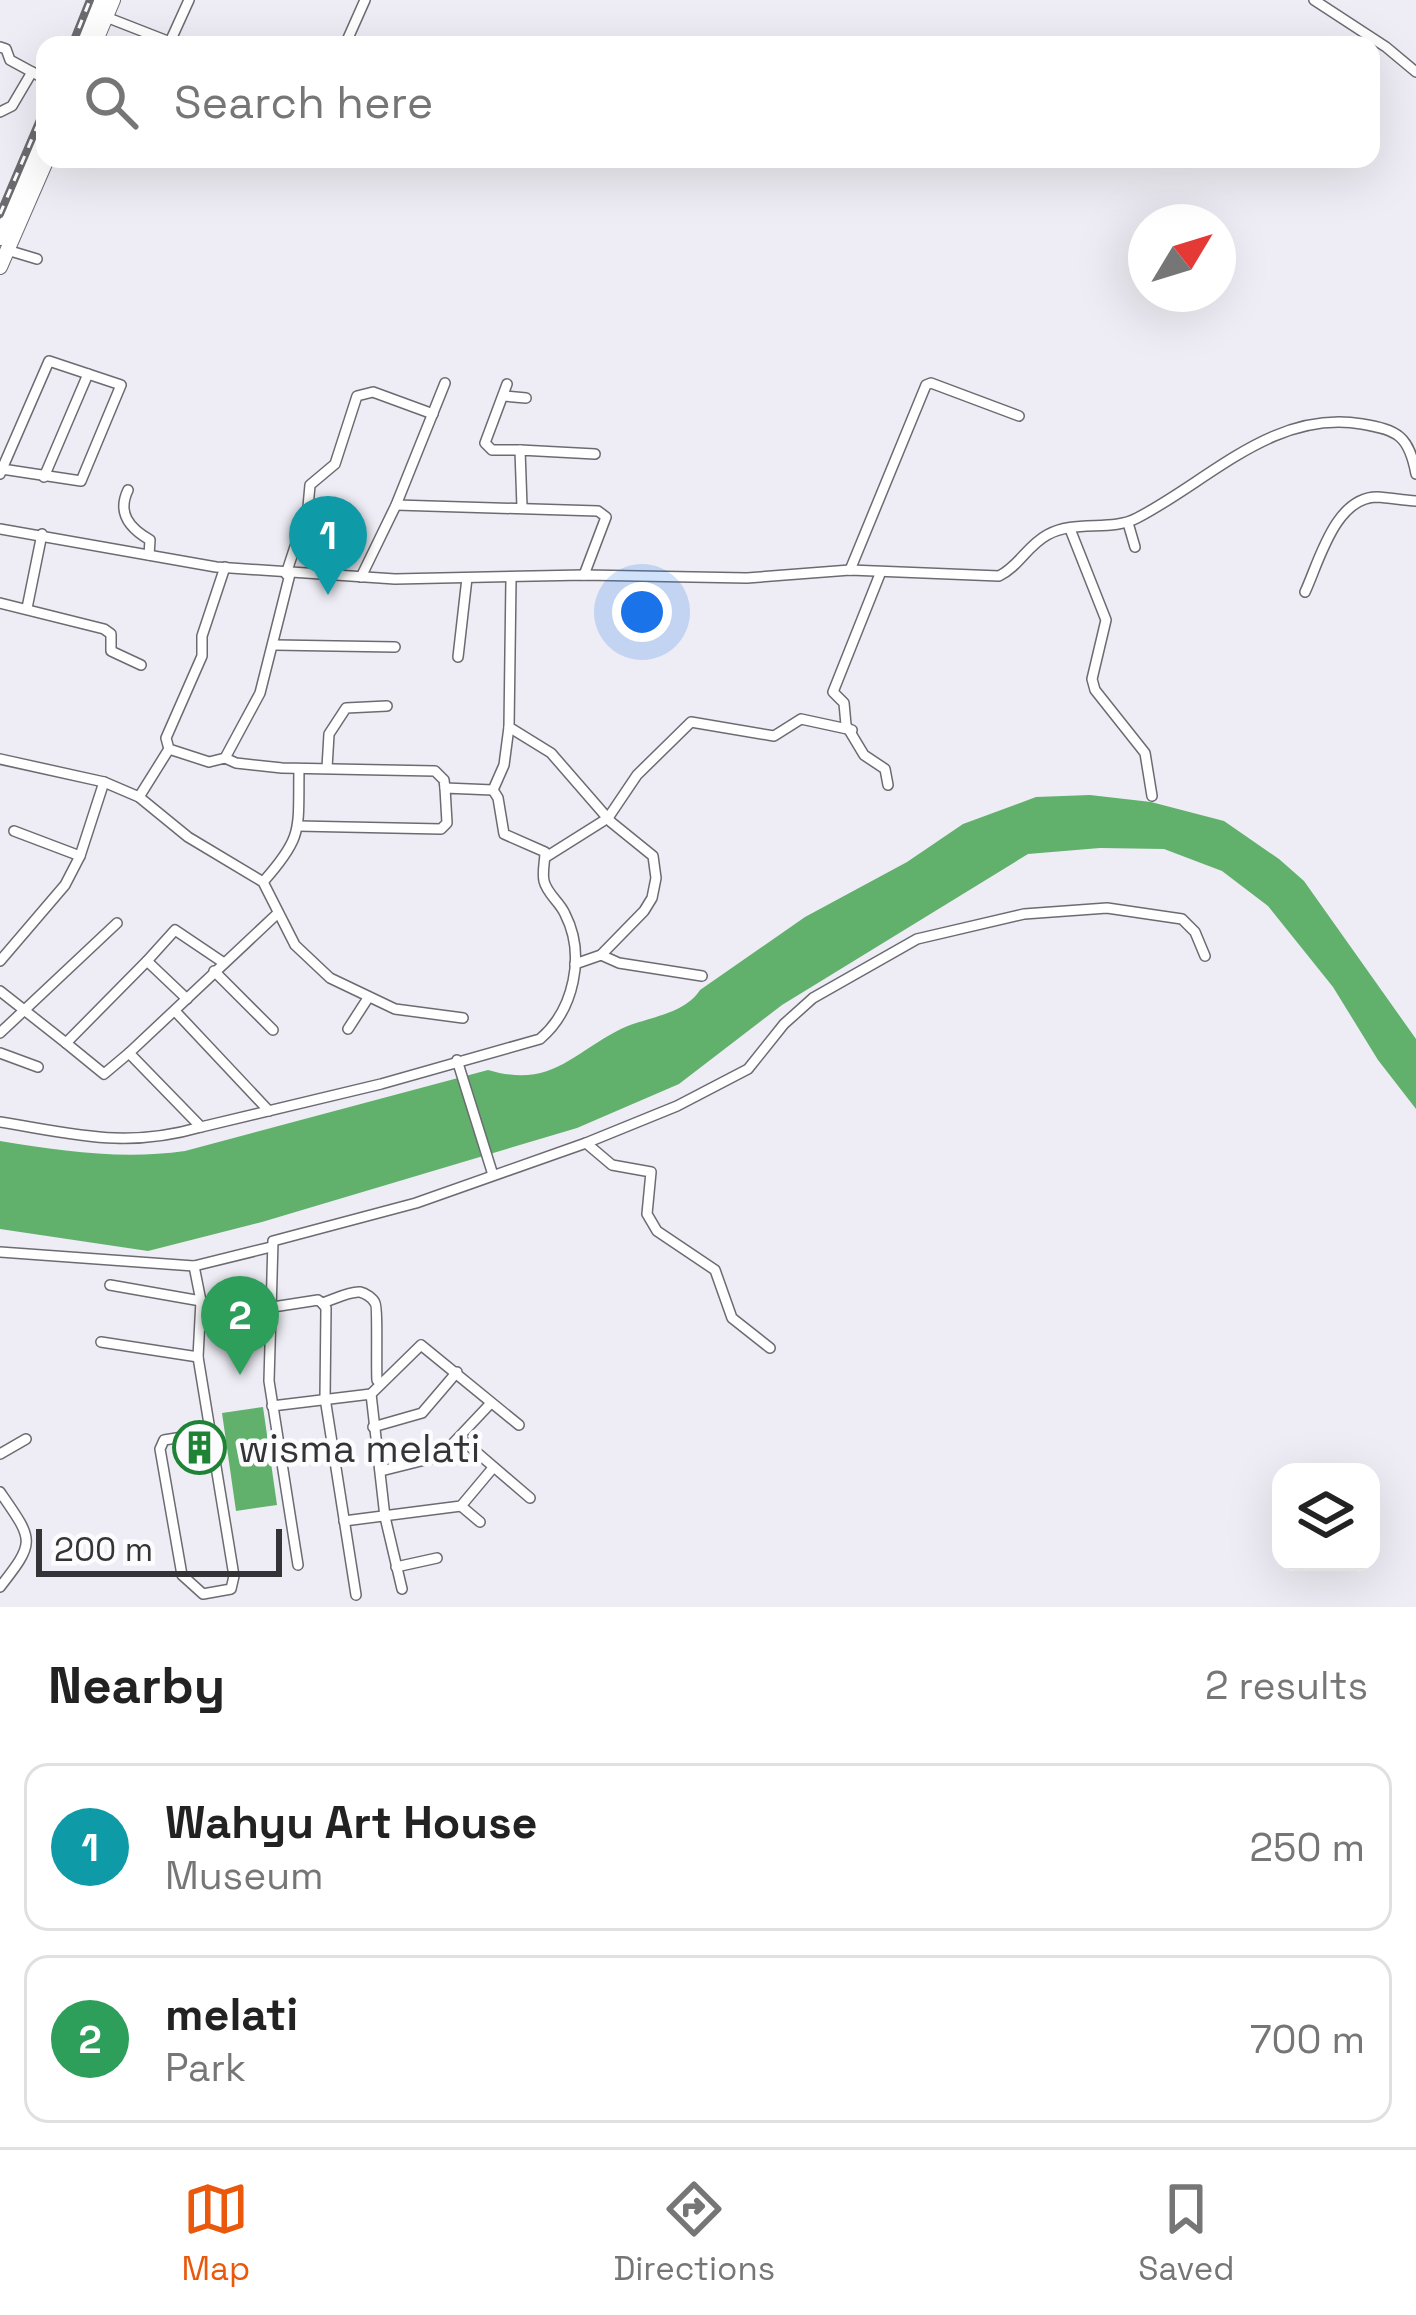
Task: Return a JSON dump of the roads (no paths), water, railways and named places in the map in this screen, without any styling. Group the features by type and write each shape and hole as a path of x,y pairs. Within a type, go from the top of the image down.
{"highway":[{"path":"84,36 99,0"},
{"path":"98,36 113,0"},
{"path":"0,267 3,244 37,168"}],"street":[{"path":"173,36 189,0"},
{"path":"349,36 365,0"},
{"path":"1314,0 1370,36"},
{"path":"106,16 152,36"},
{"path":"1380,42 1416,72"},
{"path":"0,47 10,60 36,74"},
{"path":"0,112 12,106 32,72"},
{"path":"3,244 37,259"},
{"path":"48,362 122,387 82,480 1,472 48,362"},
{"path":"44,477 88,374"},
{"path":"361,577 446,383"},
{"path":"850,570 926,386 932,383 1019,416"},
{"path":"526,398 505,390 485,447 595,454"},
{"path":"225,758 260,693 310,485 335,464 357,396 373,392 433,414"},
{"path":"0,529 288,574 747,578 850,570 999,576 1015,568 1047,535 1128,523 1246,449 1294,428 1332,421 1390,428 1406,443 1415,459 1416,474"},
{"path":"520,450 522,507"},
{"path":"128,490 122,511 127,522 150,540 148,555"},
{"path":"1305,592 1349,508 1376,497 1416,501"},
{"path":"396,505 603,513 584,575"},
{"path":"1128,523 1136,548"},
{"path":"1070,529 1106,620 1092,679 1095,690 1145,753 1152,796"},
{"path":"27,608 42,534"},
{"path":"139,797 169,749 166,738 202,656 202,636 225,567"},
{"path":"880,574 833,688 844,703 846,725 864,755 885,769 888,785"},
{"path":"458,657 466,578"},
{"path":"493,790 504,765 509,727 511,579"},
{"path":"0,603 104,628 112,634 111,651 141,664"},
{"path":"274,645 395,647"},
{"path":"327,768 329,734 346,708 387,706"},
{"path":"545,857 608,818 638,775 691,722 769,736 801,719 852,730"},
{"path":"509,727 550,753 608,818 649,850 656,878 652,898 601,955 575,964"},
{"path":"169,749 209,762 225,758 236,764 299,769 435,771 444,780 447,823 441,829 298,826"},
{"path":"0,759 104,782 139,797 188,837 263,882 295,945 330,978 395,1009 463,1018"},
{"path":"263,882 290,851 298,826 299,769"},
{"path":"0,961 65,885 80,856 104,782"},
{"path":"445,788 493,790"},
{"path":"0,1122 115,1141 171,1136 540,1039 565,1009 575,964 570,925 544,883 542,848 504,834 493,790"},
{"path":"14,831 80,856"},
{"path":"0,1252 194,1266 416,1203 492,1171 586,1144 677,1106 748,1069 784,1024 813,998 917,939 1024,914 1107,908 1181,919 1201,942 1205,956"},
{"path":"0,991 104,1074 278,913"},
{"path":"0,1034 118,923"},
{"path":"66,1043 175,930 219,967 273,1030"},
{"path":"601,955 619,963 702,976"},
{"path":"147,962 187,999"},
{"path":"348,1029 368,998"},
{"path":"175,1011 269,1111"},
{"path":"0,1053 38,1067"},
{"path":"129,1053 201,1127"},
{"path":"458,1064 492,1171"},
{"path":"586,1144 612,1165 651,1172 647,1214 657,1231 715,1270 732,1318 770,1348"},
{"path":"271,1246 273,1307 268,1343 272,1406 298,1565"},
{"path":"194,1266 200,1301 198,1357 234,1576 231,1588 203,1594 182,1575 160,1449 164,1440 208,1433"},
{"path":"110,1285 200,1301"},
{"path":"322,1303 358,1292 375,1302 376,1380 380,1383"},
{"path":"273,1307 318,1300 326,1308 325,1398 356,1594"},
{"path":"100,1342 198,1357"},
{"path":"402,1589 386,1517 371,1394 418,1345 427,1346 519,1425"},
{"path":"373,1427 422,1413 457,1372"},
{"path":"272,1406 371,1394"},
{"path":"381,1471 441,1456 491,1403"},
{"path":"460,1438 530,1498"},
{"path":"0,1454 26,1439"},
{"path":"344,1521 461,1506 492,1469"},
{"path":"0,1492 29,1541 0,1588"},
{"path":"461,1506 481,1522"},
{"path":"0,1522 11,1508"},
{"path":"396,1567 437,1558"}],"railway":[{"path":"76,36 90,0"},
{"path":"0,214 36,129"}],"place":[{"name":"Wahyu Art House","path":"328,595"},
{"name":"melati","path":"240,1375"},
{"name":"wisma melati","path":"199,1448"}]}
